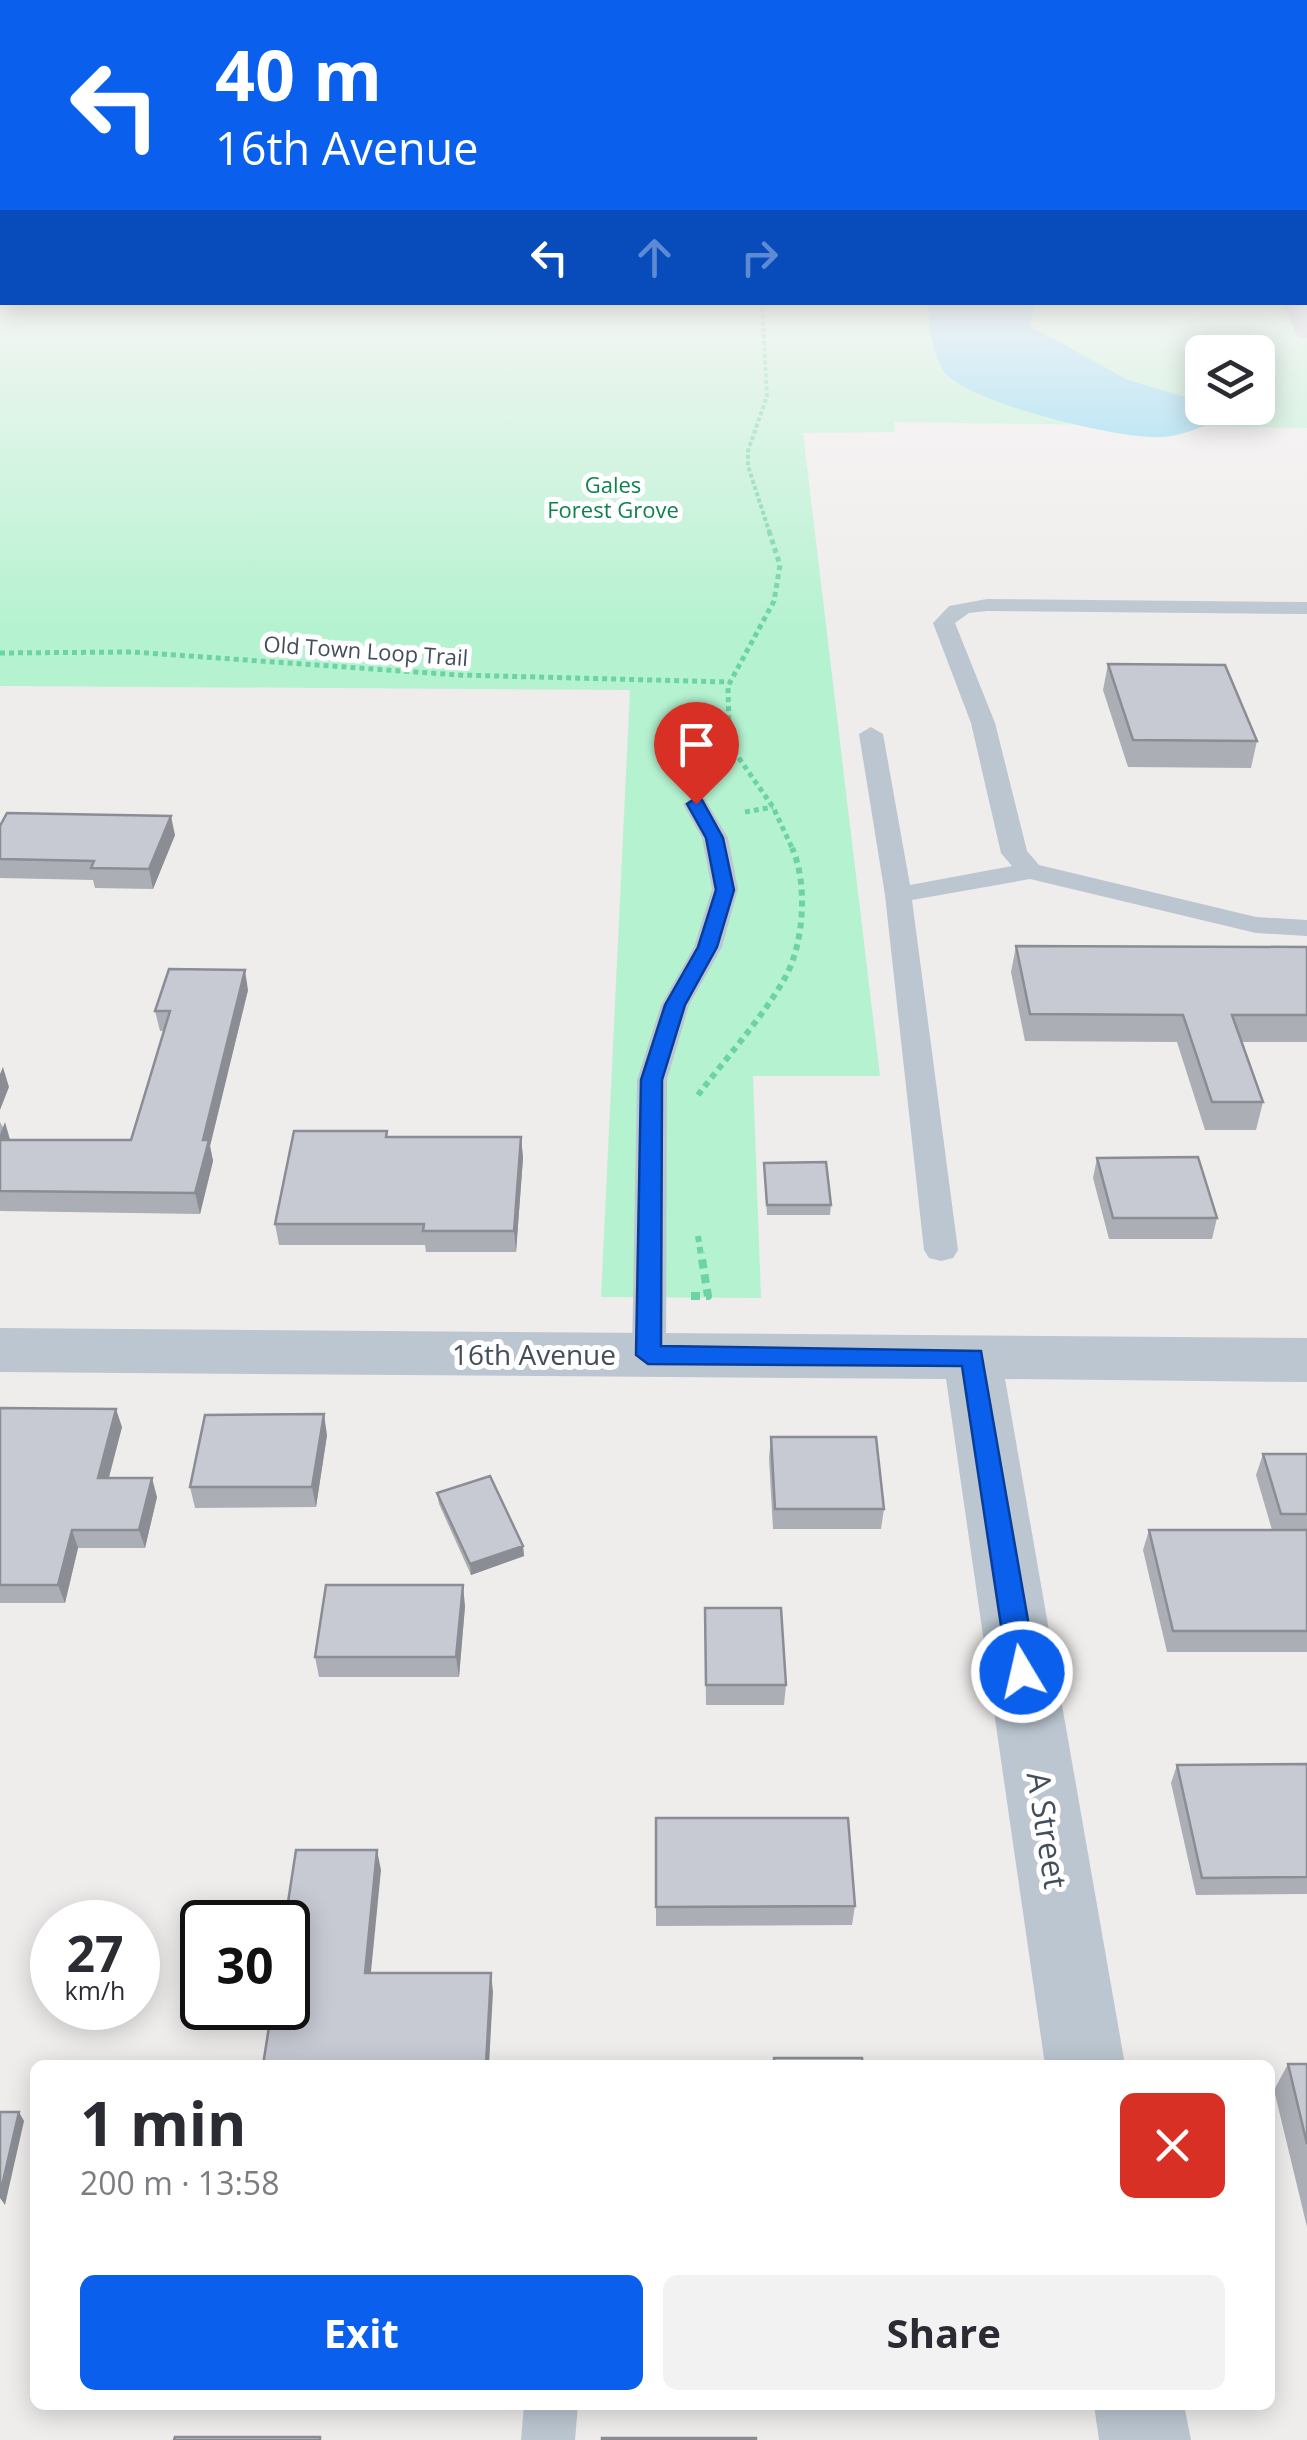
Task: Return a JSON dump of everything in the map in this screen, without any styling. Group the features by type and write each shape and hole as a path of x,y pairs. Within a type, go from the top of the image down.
{"street":[{"name":"16th Avenue","path":"0,1350 1307,1360"},
{"name":"A Street","path":"972,1357 1084,2060"},
{"path":"1140,2410 1145,2440"}],"lane":[{"path":"1030,871 1014,853 984,723 944,623 948,614 963,607 987,605 1307,608"},
{"path":"871,734 898,895 940,1250"},
{"path":"648,1355 652,1080 675,1005 708,947 725,890 714,838 696,804"},
{"path":"898,895 1030,871 1256,925 1307,928"},
{"path":"548,2440 551,2410"}],"path":[{"path":"694,1103 787,975 802,921 798,859 773,807 734,751 729,732 730,682 774,601 780,565 748,466 748,452 766,399"},
{"name":"Old Town Loop Trail","path":"0,653 133,652 458,675 730,682"},
{"path":"649,1295 708,1296 696,1220"}],"green space":[{"name":"Gales Forest Grove","path":"0,399 1185,399 1185,425 1275,425 1275,399 1307,399 1307,428 894,422 895,432 803,433 880,1076 753,1076 761,1298 601,1297 630,690 0,686"}],"water":[{"path":"992,399 1185,399 1185,425 1204,425 1185,433 1152,437 1040,416"}],"building":[{"path":"1108,664 1225,665 1257,741 1133,740"},
{"path":"7,813 171,816 149,869 91,868 94,861 0,859 0,826"},
{"path":"1016,946 1307,947 1307,1015 1232,1015 1263,1102 1212,1102 1183,1015 1030,1014"},
{"path":"169,969 245,970 203,1140 209,1140 195,1193 0,1191 0,1140 131,1140 170,1011 155,1011"},
{"path":"294,1131 387,1131 386,1137 521,1137 514,1231 423,1231 424,1224 275,1224"},
{"path":"1198,1157 1217,1218 1113,1218 1097,1158"},
{"path":"826,1162 831,1205 767,1205 764,1163"},
{"path":"0,1408 116,1409 98,1478 152,1478 139,1530 72,1530 58,1585 0,1585"},
{"path":"324,1414 312,1487 190,1487 205,1415"},
{"path":"771,1437 876,1437 884,1509 775,1509"},
{"path":"1263,1454 1307,1454 1307,1514 1281,1514"},
{"path":"490,1476 523,1546 470,1564 437,1493"},
{"path":"1149,1530 1307,1530 1307,1631 1173,1631"},
{"path":"326,1585 463,1585 456,1657 315,1657"},
{"path":"705,1608 781,1608 786,1685 706,1685"},
{"path":"1307,1764 1307,1877 1202,1878 1177,1765"},
{"path":"656,1818 848,1818 855,1906 656,1907"},
{"path":"296,1850 377,1850 365,1973 491,1973 486,2060 264,2060 269,2030 310,2030 310,1900 288,1900"},
{"path":"862,2058 862,2060 774,2060"},
{"path":"1288,2064 1307,2064 1307,2144"},
{"path":"0,2112 19,2112 0,2194"},
{"path":"320,2437 320,2440 174,2440"},
{"path":"756,2438 756,2440 602,2440"}],"route":[{"path":"696,804 714,838 725,890 708,947 675,1005 652,1080 648,1355 972,1357 1022,1672"}]}
